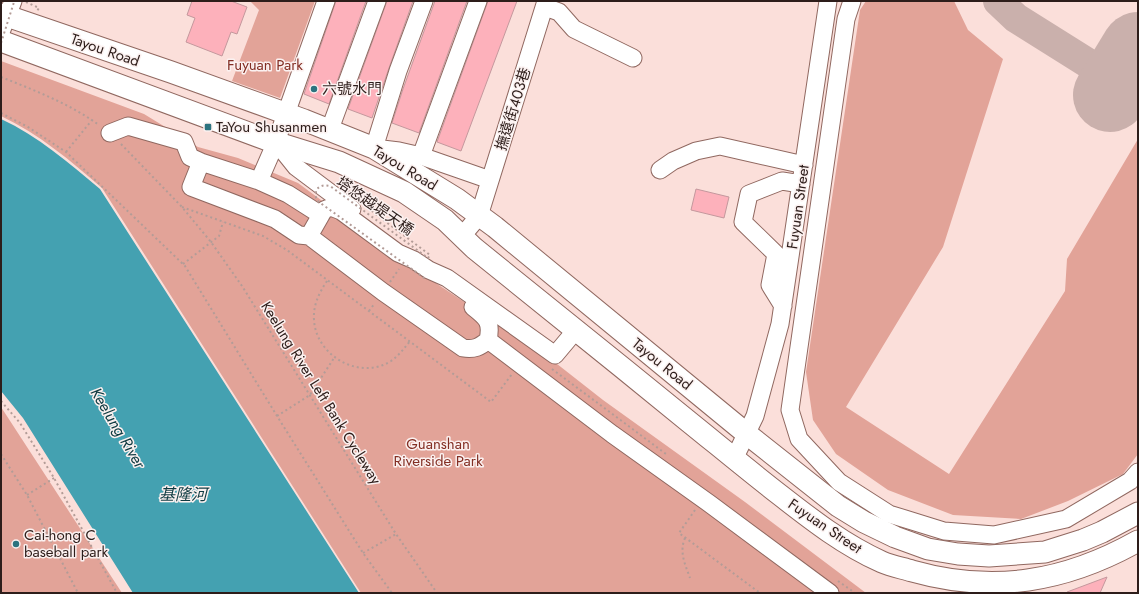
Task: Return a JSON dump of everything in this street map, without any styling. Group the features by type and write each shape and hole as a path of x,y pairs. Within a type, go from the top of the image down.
{"main road":[{"name":"Tayou Road","path":"6,11 330,129 374,148 457,200 495,227 747,434"},
{"name":"Tayou Road","path":"1,42 276,142 339,162 404,192 445,220 474,248 734,459"},
{"name":"Fuyuan Street","path":"747,434 838,506 864,522 895,537 928,549 958,554 989,556 1045,552 1102,532 1138,513"},
{"name":"Fuyuan Street","path":"734,459 802,513 837,538 883,562 930,576 964,582 993,584 1038,580 1085,566 1115,554 1138,541"}],"street":[{"path":"259,181 276,142 326,1"},
{"path":"330,129 377,1"},
{"path":"424,1 398,71 374,148 399,151 421,156 490,180"},
{"path":"421,156 478,1"},
{"name":"Fuyuan Street","path":"734,459 755,416 780,324 828,1"},
{"path":"852,1 846,19 790,410 799,439 839,482 889,514 944,531 994,535 1066,519 1130,481 1138,472"},
{"path":"546,4 559,12 574,29 633,58"},
{"name":"撫遠街403巷","path":"479,216 546,4"},
{"path":"110,133 128,126 184,142 190,157 259,181 288,194 321,214"},
{"path":"276,142 296,167 404,248 417,270 447,278 555,355 576,330"},
{"path":"660,170 673,161 696,151 720,146 804,165"},
{"path":"201,162 191,187 275,219 299,235 309,236 383,292 463,348 475,349 488,340 491,329 486,316 440,283 417,270 398,253 341,211 331,207 324,210 309,236"},
{"path":"783,306 770,285 776,254 742,222 749,194 782,181 801,184"},
{"path":"462,236 479,216"},
{"path":"488,340 612,434 830,593"}],"path":[{"path":"23,1 39,8 37,11 32,9"},
{"path":"1,42 6,11"},
{"name":"Keelung River Left Bank Cycleway","path":"1,77 60,103 92,120 110,133 182,207 211,242 242,286 396,534 437,593"},
{"path":"1,113 28,127 66,152 183,264 363,553 392,593"},
{"path":"66,152 92,120"},
{"name":"塔悠越堤天橋","path":"345,188 378,216 430,255 428,258 330,186 320,186 316,190 316,198 319,202 417,270"},
{"path":"335,189 338,186"},
{"name":"Keelung River Left Bank Cycleway","path":"182,207 263,236 288,250 327,281 491,402 513,373"},
{"path":"183,264 219,236 223,222"},
{"path":"383,292 417,270"},
{"path":"327,281 319,292 314,306 314,321 317,335 324,348 334,358 347,365 361,368 376,367 390,362 401,353 410,341"},
{"path":"277,416 310,395 334,358"},
{"path":"1,401 20,423 54,478 117,593"},
{"path":"1,454 26,495 78,593"},
{"path":"26,495 54,478"},
{"path":"696,508 678,533 760,593"},
{"path":"363,553 396,534"},
{"path":"685,538 682,546 682,554 690,578"}],"green space":[{"name":"Fuyuan Park","path":"250,1 315,1 280,98 232,81 259,10"},
{"path":"866,1 954,1 968,30 1003,59 943,247 846,407 949,474 1065,291 1067,259 1138,139 1138,454 1123,474 1068,501 1021,519 953,515 888,490 836,454 813,420 806,372 860,10"},
{"name":"Guanshan Riverside Park","path":"1,61 144,114 198,147 238,158 298,183 413,268 552,360 603,400 745,502 866,593 361,593 102,188 66,158 41,140 15,123 1,116"},
{"path":"1,407 122,593 1,593"}],"water":[{"name":"基隆河","path":"1,119 28,133 65,160 100,189 359,593 133,593 23,418 1,391"}],"building":[{"path":"192,1 231,1 247,7 237,34 231,32 222,56 186,42 195,18 187,15"},
{"path":"336,1 366,1 329,104 304,94"},
{"path":"387,1 413,1 372,118 348,109"},
{"path":"435,1 467,1 419,133 392,123"},
{"path":"488,1 517,1 461,151 437,142"},
{"path":"696,189 729,197 724,218 691,210"},
{"path":"1107,577 1100,593 1067,593 1067,592"}],"taxiway":[{"path":"998,1 1016,18 1118,82"}],"runway":[{"path":"1110,95 1138,49"}],"place":[{"name":"六號水門","path":"314,89"},
{"name":"TaYou Shusanmen","path":"208,127"},
{"name":"Cai-hong C baseball park","path":"16,544"}],"water label":[{"name":"Keelung River","path":"118,428"}]}
